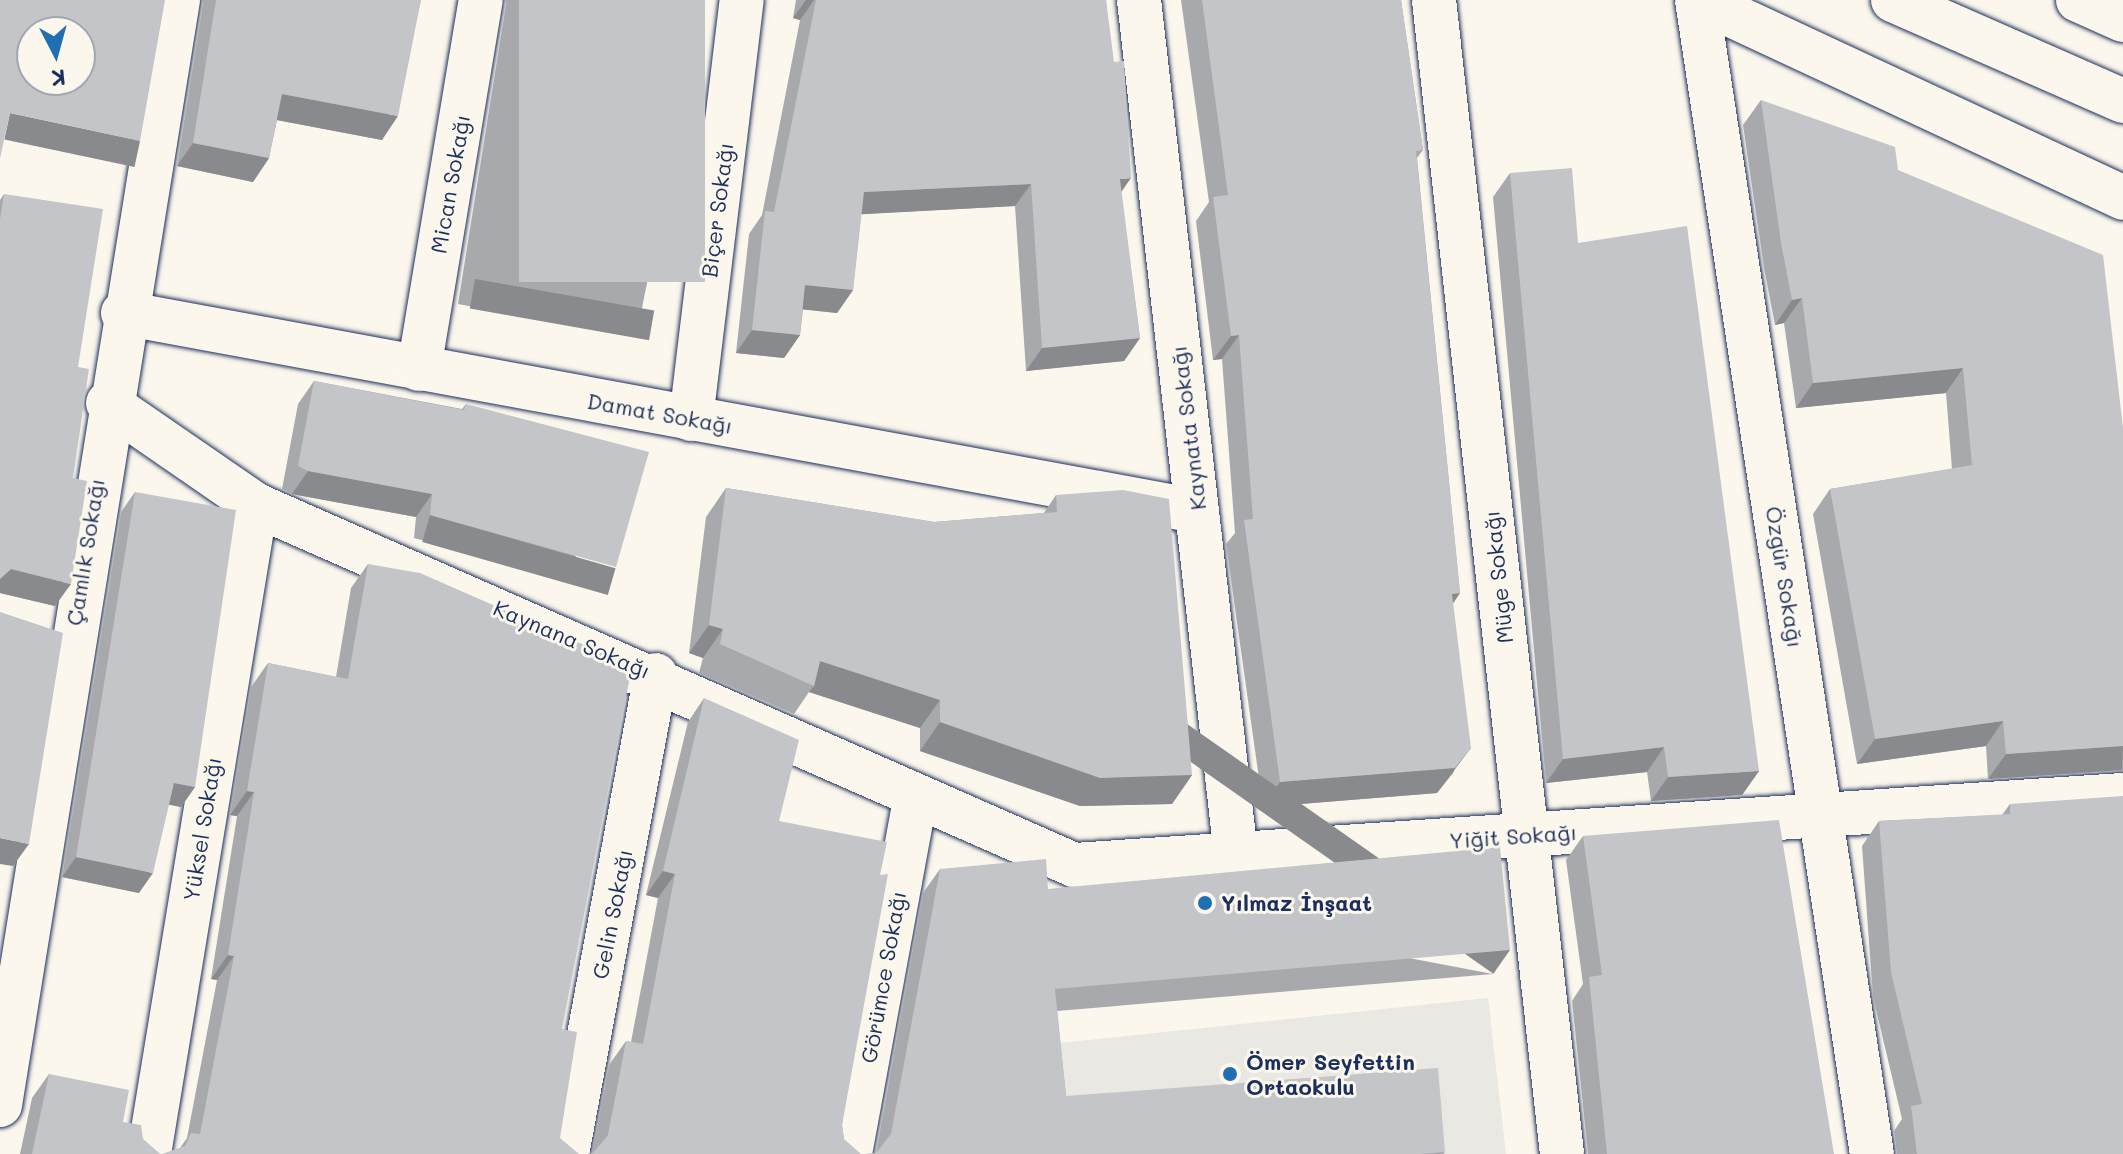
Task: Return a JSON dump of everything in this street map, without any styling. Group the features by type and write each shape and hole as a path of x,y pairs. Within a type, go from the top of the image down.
{"main road":[{"name":"Çamlık Sokağı","path":"0,1105 108,403 178,0"},
{"name":"Mican Sokağı","path":"419,369 481,0"},
{"name":"Biçer Sokağı","path":"691,419 742,0"},
{"name":"Kaynata Sokağı","path":"1139,0 1236,855"},
{"name":"Müge Sokağı","path":"1434,0 1562,1154"},
{"path":"1698,0 2123,198"},
{"name":"Özgür Sokağı","path":"1698,0 1872,1154"},
{"path":"1893,0 2123,101"},
{"path":"2078,0 2123,20"},
{"name":"Damat Sokağı","path":"123,313 1197,511"},
{"name":"Kaynana Sokağı","path":"108,403 256,505 656,675 915,800"},
{"name":"Yüksel Sokağı","path":"149,1154 256,505"},
{"path":"29,625 72,637"},
{"name":"Gelin Sokağı","path":"567,1154 656,675"},
{"name":"Yiğit Sokağı","path":"915,800 1074,865 2123,795"},
{"name":"Görümce Sokağı","path":"850,1154 915,800"}],"shaded area":[{"name":"Ömer Seyfettin Ortaokulu","path":"1488,998 1506,1154 972,1154 1041,1045"}],"building":[{"path":"0,0 165,0 140,141 10,113 0,158"},
{"path":"216,0 421,0 398,116 282,94 269,158 193,143"},
{"path":"519,0 705,0 705,282 519,282"},
{"path":"816,0 1106,0 1114,62 1124,61 1131,178 1120,179 1140,338 1042,348 1031,184 864,192 853,290 805,285 800,335 752,330 765,211 774,212"},
{"path":"1202,0 1401,0 1423,150 1416,151 1460,593 1452,594 1471,748 1455,768 1280,782 1244,520 1253,519 1239,335 1231,336 1213,197 1228,195"},
{"path":"1761,100 1895,147 1898,170 2103,255 2123,428 2123,746 2006,754 2003,721 1875,739 1830,489 1972,465 1963,368 1813,383 1802,298 1792,300 1781,243"},
{"path":"1572,168 1578,243 1687,226 1759,771 1668,777 1664,747 1563,759 1510,173"},
{"path":"4,194 103,209 78,367 89,369 73,478 87,481 71,584 11,569 0,579 0,219"},
{"path":"314,381 464,410 466,404 649,452 616,567 430,515 432,494 308,471 298,466"},
{"path":"726,488 934,522 1057,512 1056,495 1123,490 1169,499 1192,775 1100,778 940,722 940,700 820,661 814,686 720,644 723,629 709,625"},
{"path":"135,492 236,510 195,787 174,783 153,873 76,857"},
{"path":"368,564 420,573 632,666 562,1029 577,1032 560,1138 579,1154 162,1154 185,1146 191,1133 200,1134 234,956 228,955 254,792 247,791 268,663 348,679"},
{"path":"0,612 63,633 29,844 0,838"},
{"path":"704,698 799,740 779,821 887,842 880,875 888,874 842,1125 844,1139 861,1154 586,1154 593,1153 608,1135 626,1041 643,1044 675,874 663,871"},
{"path":"2123,796 2123,1154 1917,1154 1911,1106 1922,1104 1891,972 1879,821 2010,814 2010,804"},
{"path":"1779,820 1834,1154 1607,1154 1589,977 1602,975 1583,836"},
{"path":"1500,847 1510,950 1055,989 1066,1096 1438,1068 1445,1152 866,1154 876,1153 891,1134 940,869 1046,859 1048,889"},
{"path":"49,1074 129,1090 123,1122 141,1125 143,1139 160,1154 32,1154"}],"place":[{"name":"Yılmaz İnşaat","path":"1205,903"},
{"name":"Ömer Seyfettin Ortaokulu","path":"1230,1074"}]}
